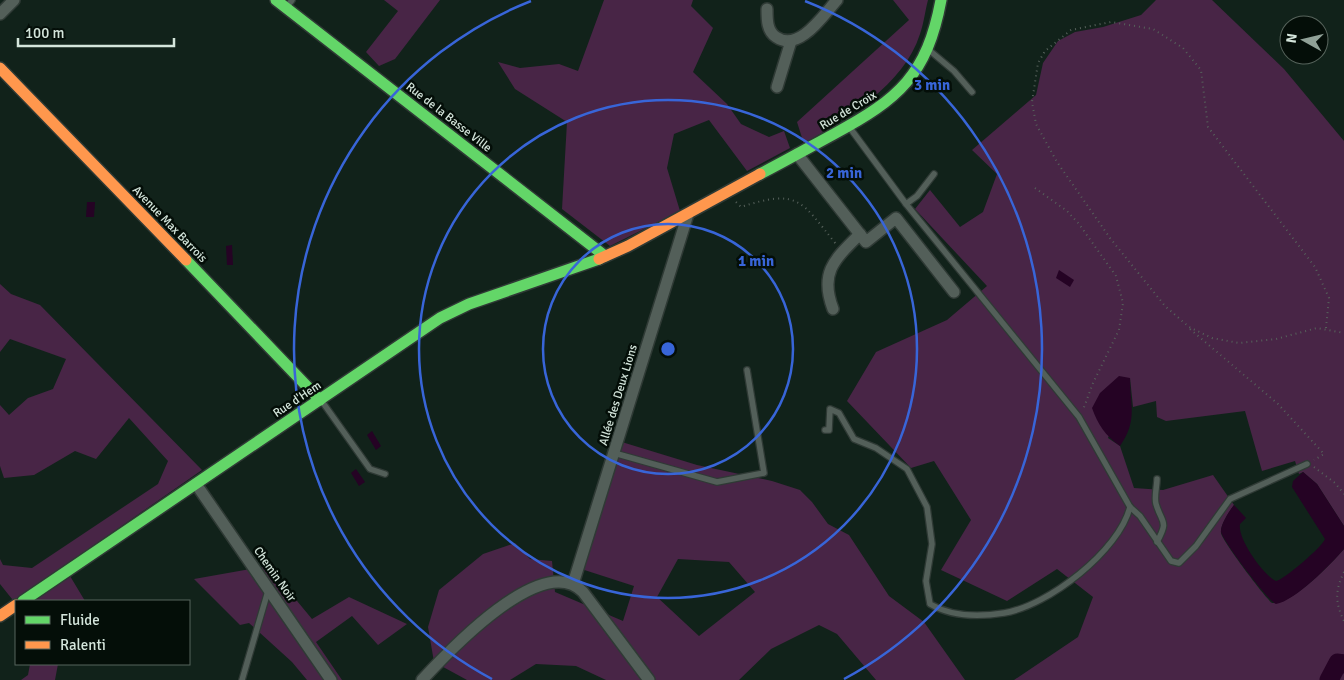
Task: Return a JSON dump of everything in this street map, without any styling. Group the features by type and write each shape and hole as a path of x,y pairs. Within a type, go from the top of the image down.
{"main road":[{"name":"Rue de la Basse Ville","path":"276,0 289,4 605,256"},
{"name":"Rue de Croix","path":"605,256 688,214 873,113 894,96 913,75 928,50 938,20 941,0"},
{"name":"Avenue Max Barrois","path":"0,68 320,400"},
{"name":"Rue d'Hem","path":"23,600 454,310 605,256"},
{"path":"0,616 15,606"}],"street":[{"path":"0,14 14,0"},
{"path":"766,9 767,24 772,34 780,40 791,41 806,32 837,0"},
{"path":"777,87 791,41"},
{"path":"797,154 866,242 896,218 954,292"},
{"name":"Allée des Deux Lions","path":"573,584 688,214"},
{"path":"833,309 828,290 828,276 832,264 842,251 860,234"},
{"name":"Chemin Noir","path":"196,484 331,680"},
{"path":"422,680 505,604 547,584 560,581 573,584 588,598 648,680"}],"lane":[{"path":"928,50 954,71 972,92"},
{"path":"849,127 906,204 1080,417 1130,507 1140,516 1171,561 1178,563 1196,546 1230,499 1307,464"},
{"path":"906,204 917,196 934,174"},
{"path":"614,453 717,482 764,473 746,370"},
{"path":"320,400 370,469 385,474"},
{"path":"825,430 830,430 830,409 839,413 854,439 876,448 907,469 927,507 932,544 926,581 930,604 945,612 968,615 1006,613 1037,600 1069,581 1095,560 1114,538 1130,507"},
{"path":"1157,479 1156,503 1163,517 1164,528 1157,542"},
{"path":"237,680 243,678 269,588"}],"path":[{"path":"1307,464 1324,454 1278,404 1165,306 1110,238 1057,162 1036,124 1032,102 1038,63 1045,51 1071,30 1110,22 1153,29 1183,48 1200,70 1208,127 1315,267 1329,298 1326,328"},
{"path":"1035,188 1067,211 1079,224 1116,276 1124,303 1119,330 1093,383 1080,417"},
{"path":"727,193 741,207 757,202 788,197 804,204 842,251"},
{"path":"1189,327 1212,338 1239,343 1276,339 1317,328 1326,328 1344,333"},
{"path":"1307,464 1315,467 1335,483 1344,494"},
{"path":"1344,572 1336,587 1339,611 1344,621"}],"shaded area":[{"path":"384,0 440,0 395,59 379,66 366,52 398,11"},
{"path":"604,0 693,0 691,6 713,28 693,72 727,104 741,124 769,137 784,131 790,148 747,171 709,120 674,134 667,168 680,211 610,246 562,209 567,122 515,89 498,62 520,68 559,64 578,71"},
{"path":"893,0 928,0 921,30 912,53 901,70 872,98 804,144 797,122 909,20"},
{"path":"1156,0 1212,0 1284,69 1344,141 1344,526 1317,484 1303,472 1299,474 1295,461 1262,471 1245,411 1166,421 1157,417 1156,401 1133,407 1130,378 1108,438 1120,446 1134,488 1163,490 1213,475 1234,505 1222,526 1221,533 1223,538 1244,569 1272,603 1290,598 1300,591 1344,549 1344,680 1014,680 1078,637 1093,597 1057,569 1007,601 941,570 971,520 934,461 911,468 847,401 876,352 947,320 987,286 915,209 930,190 960,227 983,212 997,174 972,150 1036,95 1043,63 1058,41 1075,32 1103,27 1141,15"},
{"path":"87,202 95,202 94,217 86,217"},
{"path":"232,245 233,265 227,265 226,246"},
{"path":"1059,270 1074,280 1070,287 1056,278"},
{"path":"0,284 11,294 40,305 202,470 64,566 84,600 15,600 15,603 0,584 0,559 3,565 32,568 158,484 168,461 129,418 96,459 75,451 34,475 4,478 0,466 0,405 9,415 28,398 53,389 66,359 10,339 0,352"},
{"path":"1119,376 1130,378 1132,413 1126,437 1120,446 1103,429 1092,408 1100,393"},
{"path":"372,431 381,446 376,450 367,435"},
{"path":"612,439 697,465 772,481 800,490 812,502 828,524 849,535 889,596 924,622 965,680 876,680 837,634 819,625 771,649 739,680 606,680 576,666 536,664 510,680 467,680 434,662 428,627 439,590 483,554 515,543 530,559 552,561 555,592 623,621 634,586 572,566","holes":["678,559 729,562 755,592 699,636 657,597"]},
{"path":"356,469 365,482 359,486 351,473"},
{"path":"1303,472 1317,484 1344,526 1344,549 1302,589 1293,596 1276,604 1264,593 1237,558 1224,538 1221,529 1234,505 1246,518 1240,524 1240,530 1252,556 1264,572 1276,581 1287,575 1311,555 1325,539 1292,487 1293,481"},
{"path":"268,566 312,619 349,597 407,624 378,645 352,616 316,642 342,680 307,680 292,662 249,623 240,625 194,579"},
{"path":"30,665 58,665 55,680 21,680 28,675"}],"waterway":[{"path":"1329,680 1338,663 1344,664"}],"traffic: fast":[{"path":"276,0 605,256"},
{"path":"760,174 857,121 893,96 907,82 928,48 941,0"},
{"path":"24,600 440,318 469,304 599,259"},
{"path":"186,260 320,400"}],"traffic: slow":[{"path":"0,68 186,260"},
{"path":"599,259 628,246 760,174"},
{"path":"0,616 15,606"}]}
